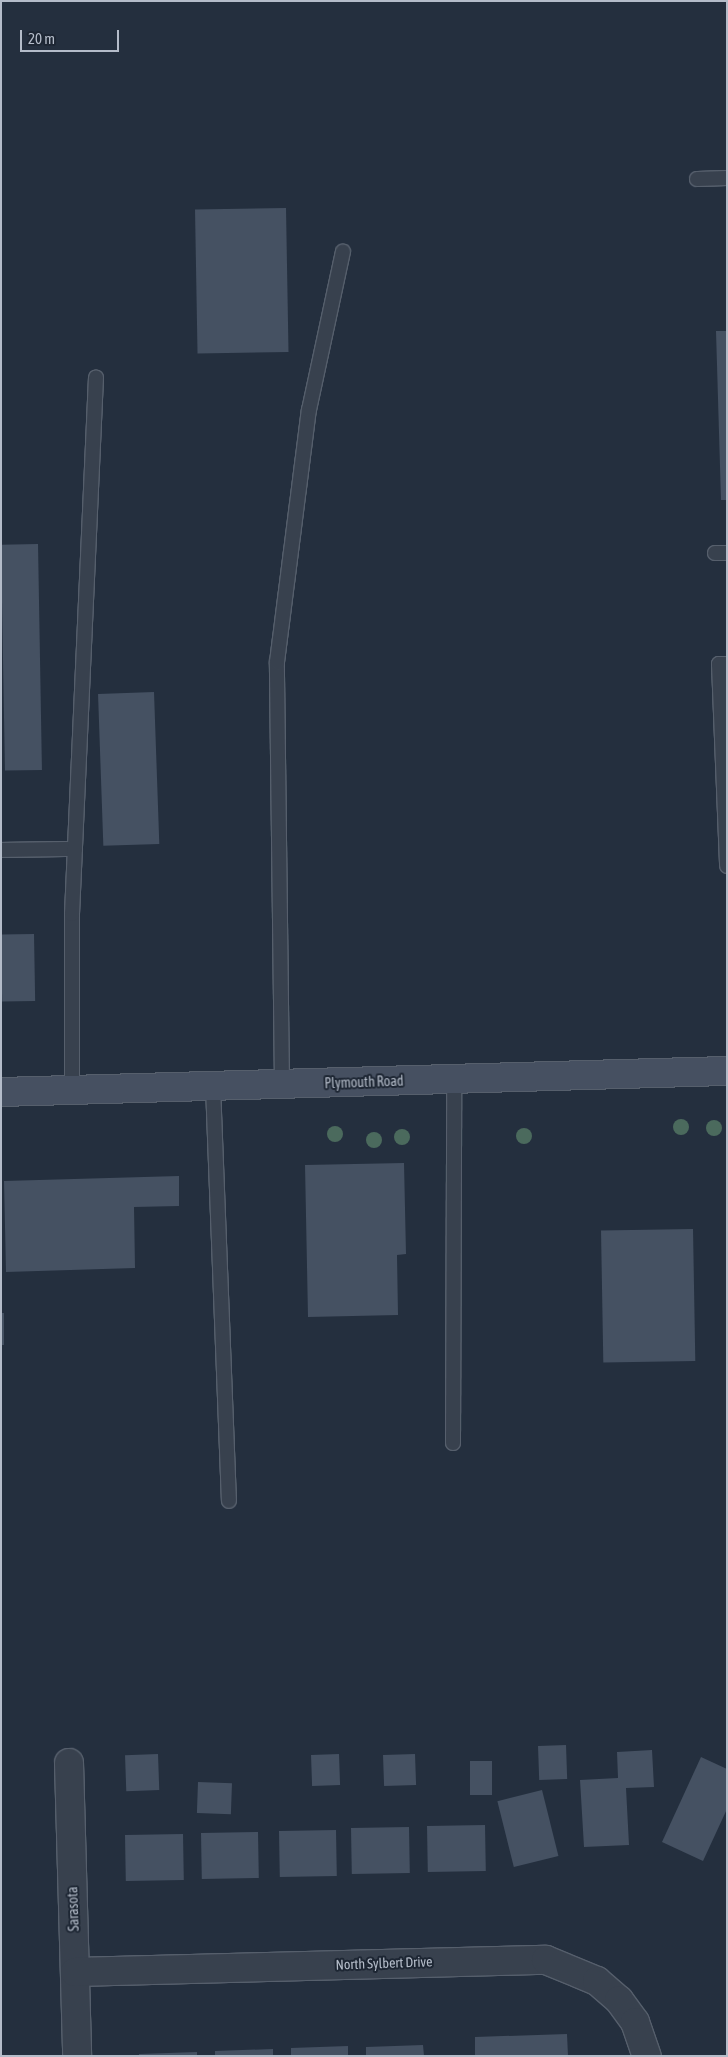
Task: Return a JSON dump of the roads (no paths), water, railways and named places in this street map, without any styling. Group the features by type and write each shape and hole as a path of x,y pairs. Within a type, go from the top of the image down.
{"main road":[{"name":"Plymouth Road","path":"1,1092 727,1072"}],"street":[{"name":"Sarasota","path":"69,1763 77,2056"},
{"name":"North Sylbert Drive","path":"75,1972 546,1960 598,1981 619,2000 635,2022 647,2056"}],"lane":[{"path":"697,179 727,178"},
{"path":"282,1084 277,662 309,410 343,252"},
{"path":"72,1090 75,849 96,378"},
{"path":"727,664 719,664 727,866"},
{"path":"1,850 75,849"},
{"path":"453,1444 454,1079"},
{"path":"213,1086 229,1501"}]}
